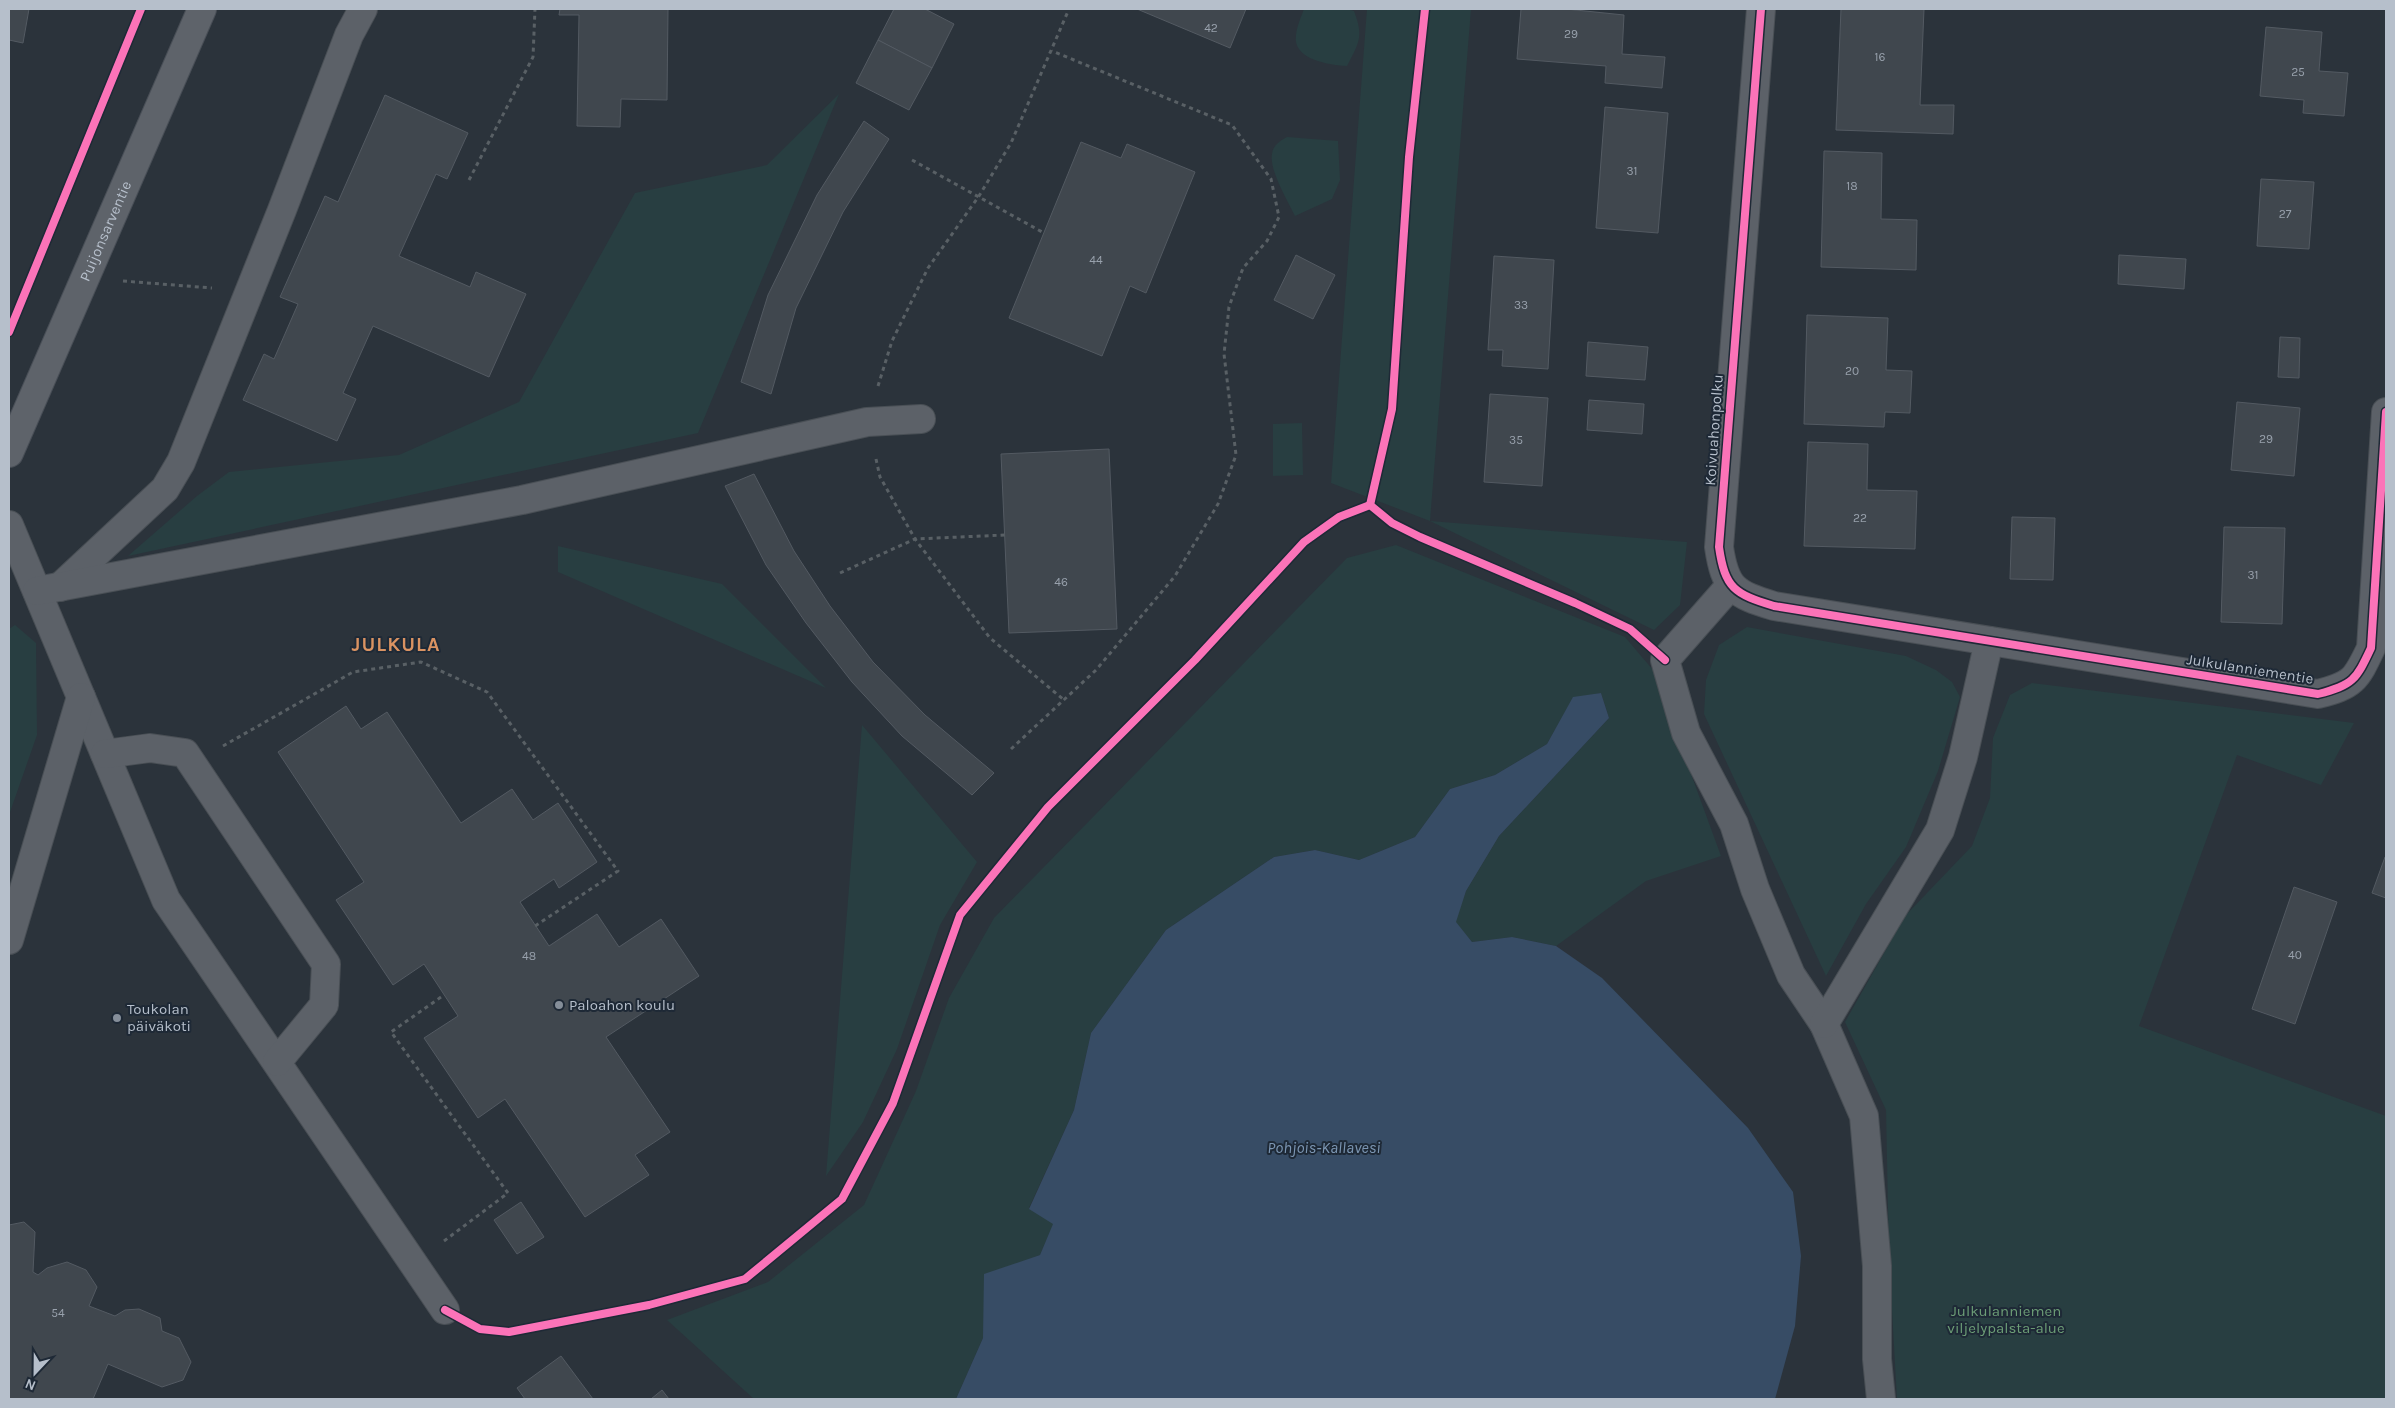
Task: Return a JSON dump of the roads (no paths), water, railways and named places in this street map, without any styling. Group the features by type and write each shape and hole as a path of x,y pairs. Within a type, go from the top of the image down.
{"main road":[{"name":"Puijonsarventie","path":"9,453 202,9"}],"street":[{"path":"48,589 165,489 181,462 250,292 349,35 363,9"},
{"name":"Koivuahonpolku","path":"1730,586 1722,566 1719,547 1760,9"},
{"name":"Julkulanniementie","path":"1989,641 2318,694 2341,688 2358,676 2371,648 2386,412"},
{"path":"48,589 522,500 867,422 921,418"},
{"path":"9,526 48,589 81,697 166,900 445,1310"},
{"path":"1824,1024 1940,830 1963,757 1989,641 1774,606 1750,598 1730,586 1665,660 1686,733 1734,824 1755,890 1791,976 1824,1024 1864,1116 1877,1266 1877,1359 1881,1399"},
{"path":"9,940 81,697"},
{"path":"105,754 150,748 185,753 326,964 324,1005 277,1062"}],"water":[{"name":"Pohjois-Kallavesi","path":"1601,693 1609,718 1499,836 1466,891 1456,922 1472,942 1512,937 1556,946 1602,978 1748,1128 1793,1192 1801,1256 1795,1326 1775,1399 956,1399 983,1338 984,1274 1040,1255 1053,1224 1029,1209 1074,1110 1091,1033 1166,930 1274,857 1315,850 1359,860 1415,837 1450,789 1495,775 1547,744 1573,697"}],"place":[{"name":"Paloahon koulu","path":"559,1005"},
{"name":"Toukolan päiväkoti","path":"117,1018"}],"district":[{"name":"JULKULA","path":"396,644"}],"park label":[{"name":"Julkulanniemen viljelypalsta-alue","path":"2006,1320"}]}
